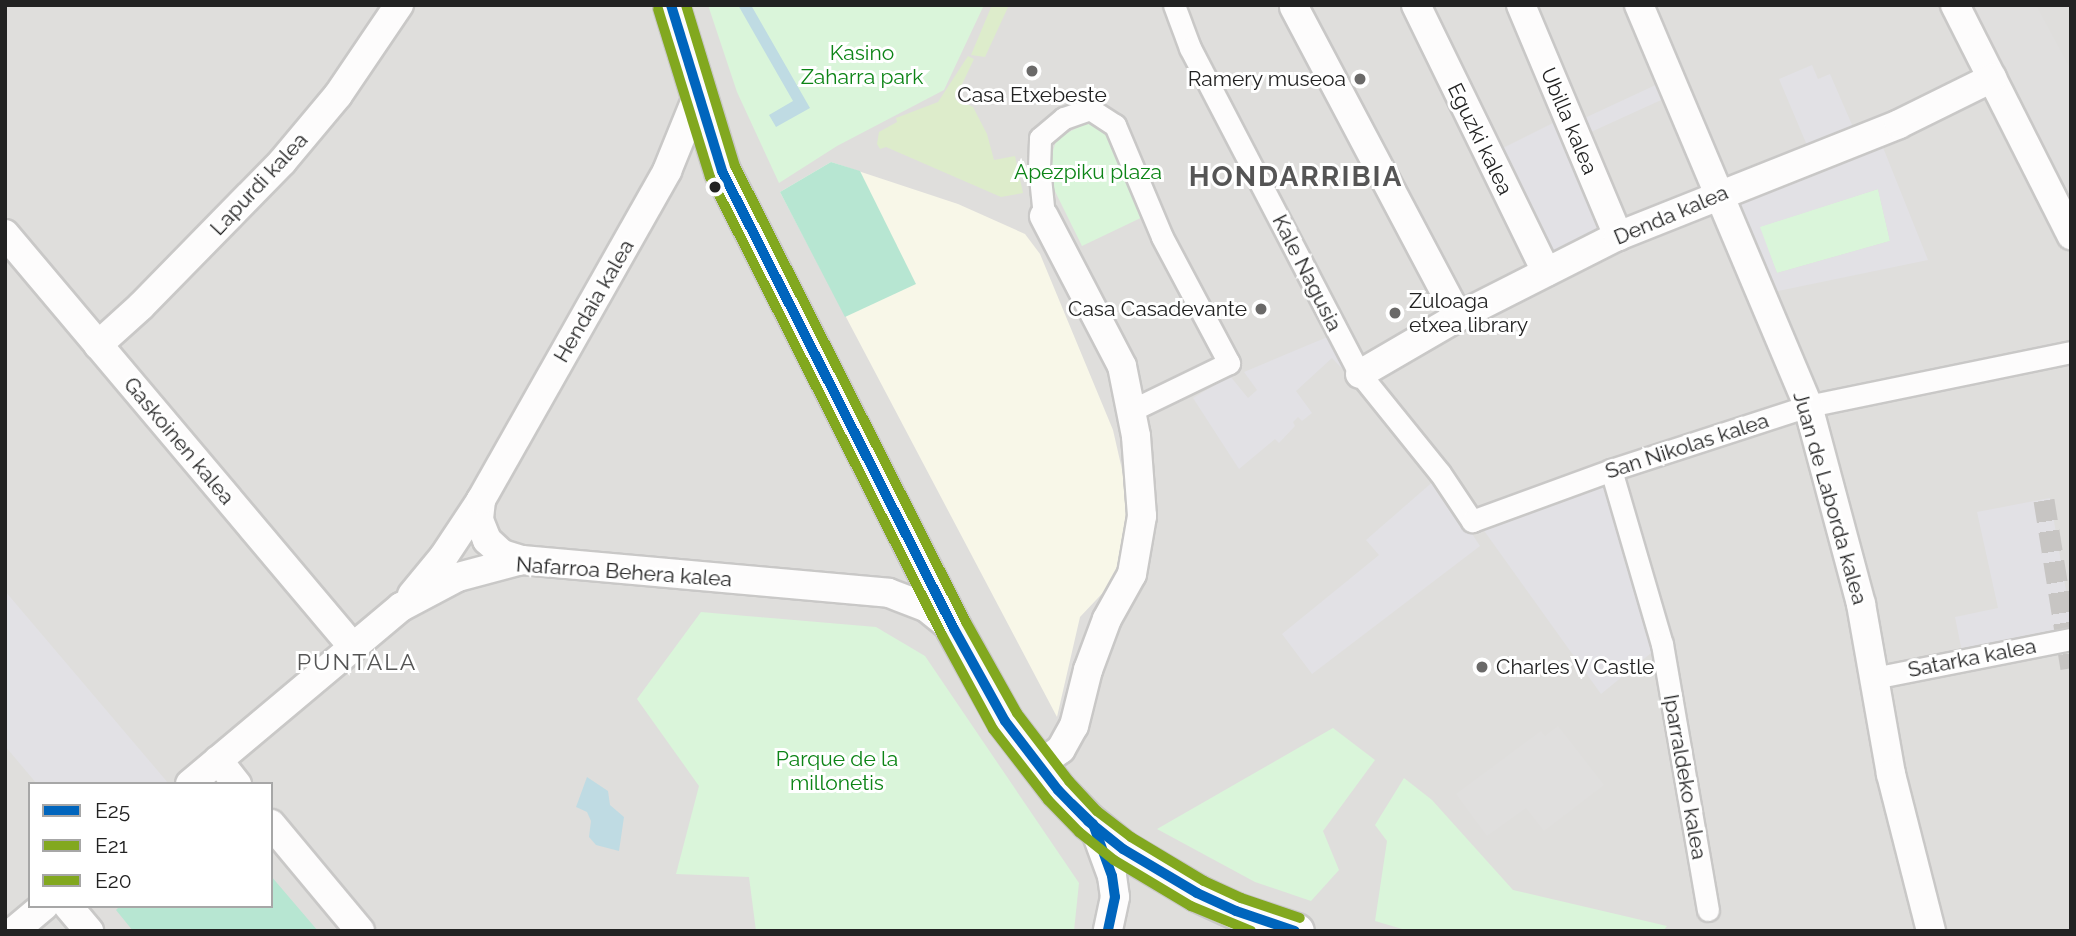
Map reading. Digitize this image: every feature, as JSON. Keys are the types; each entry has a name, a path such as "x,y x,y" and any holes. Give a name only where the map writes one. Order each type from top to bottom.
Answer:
{"street":[{"name":"Lapurdi kalea","path":"98,345 141,306 282,162 338,95 399,5"},
{"path":"671,5 697,97 722,171 987,692 1037,766 1093,824 1123,849 1197,893 1236,911 1296,931"},
{"name":"Kale Nagusia","path":"1174,5 1191,48 1360,374 1440,473 1471,521"},
{"name":"Eguzki kalea","path":"1416,5 1546,272"},
{"name":"Ubilla kalea","path":"1521,5 1618,236"},
{"name":"Juan de Laborda kalea","path":"1639,5 1681,111 1720,193 1808,406 1861,604 1891,774 1931,931"},
{"path":"1955,5 2071,235"},
{"path":"1294,6 1458,317"},
{"name":"Denda kalea","path":"1360,374 1458,317 1618,236 1720,193 1899,124 1992,78"},
{"name":"Hendaia kalea","path":"401,607 444,556 481,500 667,171 697,97"},
{"path":"1037,766 1061,749 1074,726 1088,670 1107,619 1132,574 1142,516 1136,436 1130,411 1122,366 1044,216 1039,168 1040,138 1064,118 1090,109 1115,125 1162,237 1229,363 1130,411"},
{"name":"Gaskoinen kalea","path":"5,234 353,647"},
{"name":"San Nikolas kalea","path":"1471,521 1611,470 1808,406 2071,352"},
{"name":"Iparraldeko kalea","path":"1611,470 1662,644 1708,910"},
{"path":"481,500 479,520 486,540 502,554 522,560"},
{"name":"Nafarroa Behera kalea","path":"192,782 401,607 458,577 522,560 889,593 926,607 954,629"},
{"name":"Satarka kalea","path":"1874,678 2071,639"},
{"path":"218,761 235,782"},
{"path":"1093,824 1115,897 1108,931"},
{"path":"273,826 360,931"},
{"path":"14,931 42,908"},
{"path":"70,908 89,931"}],"shaded area":[{"path":"5,5 2071,5 2071,931 5,931"},
{"path":"1970,5 2036,5 2071,70 2071,204"},
{"path":"1812,65 1818,79 1830,74 1856,134 1809,150 1779,79"},
{"path":"1662,82 1670,96 1580,137 1574,123"},
{"path":"1559,120 1609,232 1549,262 1495,152"},
{"path":"1882,145 1928,260 1773,292 1731,203","holes":["1878,189 1890,241 1777,273 1760,227"]},
{"path":"831,162 958,204 1025,234 1040,254 1113,430 1126,487 1128,547 1113,582 1080,617 1057,717 780,192"},
{"path":"1337,333 1353,380 1332,358 1296,391 1312,413 1302,421 1298,417 1293,422 1295,426 1279,443 1275,439 1239,469 1193,398 1230,376 1248,398 1257,390 1244,372"},
{"path":"1614,478 1662,644 1601,694 1480,525"},
{"path":"1436,479 1480,546 1312,674 1282,634 1379,555 1366,540"},
{"path":"2050,498 2071,620 2071,652 1965,667 1955,617 1998,608 1977,512"},
{"path":"5,591 167,782 35,782 5,746"},
{"path":"1558,726 1604,785 1544,831 1526,808 1487,836 1456,794 1541,731 1545,736"}],"green space":[{"name":"Kasino Zaharra park","path":"708,5 984,5 944,90 837,146 779,183 737,92"},
{"path":"992,5 1009,5 985,57 971,55"},
{"path":"968,56 974,59 955,99 973,107 987,134 994,160 1015,156 1023,193 1001,197 886,147 880,149 877,144 879,132 897,122 896,118 938,102"},
{"name":"Apezpiku plaza","path":"1093,120 1113,133 1149,214 1082,246 1046,173 1057,138"},
{"path":"831,162 860,171 916,284 845,317 780,192"},
{"path":"1878,189 1890,241 1777,273 1759,227"},
{"name":"Parque de la millonetis","path":"701,612 876,627 925,656 1079,883 1074,931 756,931 749,877 676,874 699,786 637,699"},
{"path":"1333,728 1375,760 1323,831 1339,870 1311,901 1255,882 1157,829"},
{"path":"1404,778 1432,800 1513,890 1667,926 1663,931 1409,931 1375,921 1387,841 1375,825"},
{"path":"273,878 318,931 133,931 116,910 273,908"}],"water":[{"path":"738,5 751,5 810,108 776,127 769,115 793,101"},
{"path":"587,777 608,791 610,805 624,817 619,851 596,845 589,837 591,821 587,812 576,807"}],"tunnel":[{"path":"2044,500 2071,668"}],"transit line":[{"name":"E25","path":"671,5 722,171 954,629 1005,721 1058,790 1088,821 1123,849 1197,893 1236,911 1295,931"},
{"name":"E20","path":"686,5 735,166 966,622 1017,713 1069,781 1097,811 1131,837 1204,881 1241,898 1300,918"},
{"name":"E21","path":"658,9 710,177 942,635 993,729 1048,800 1079,832 1114,860 1191,906 1251,931"},
{"name":"E25","path":"1072,804 1093,824 1112,876 1115,897 1108,931"}],"place":[{"name":"Casa Etxebeste","path":"1032,71"},
{"name":"Ramery museoa","path":"1360,79"},
{"name":"Casa Casadevante","path":"1261,309"},
{"name":"Zuloaga etxea library","path":"1395,313"},
{"name":"Charles V Castle","path":"1482,667"}],"district":[{"name":"HONDARRIBIA","path":"1296,177"},
{"name":"PUNTALA","path":"357,662"}]}
